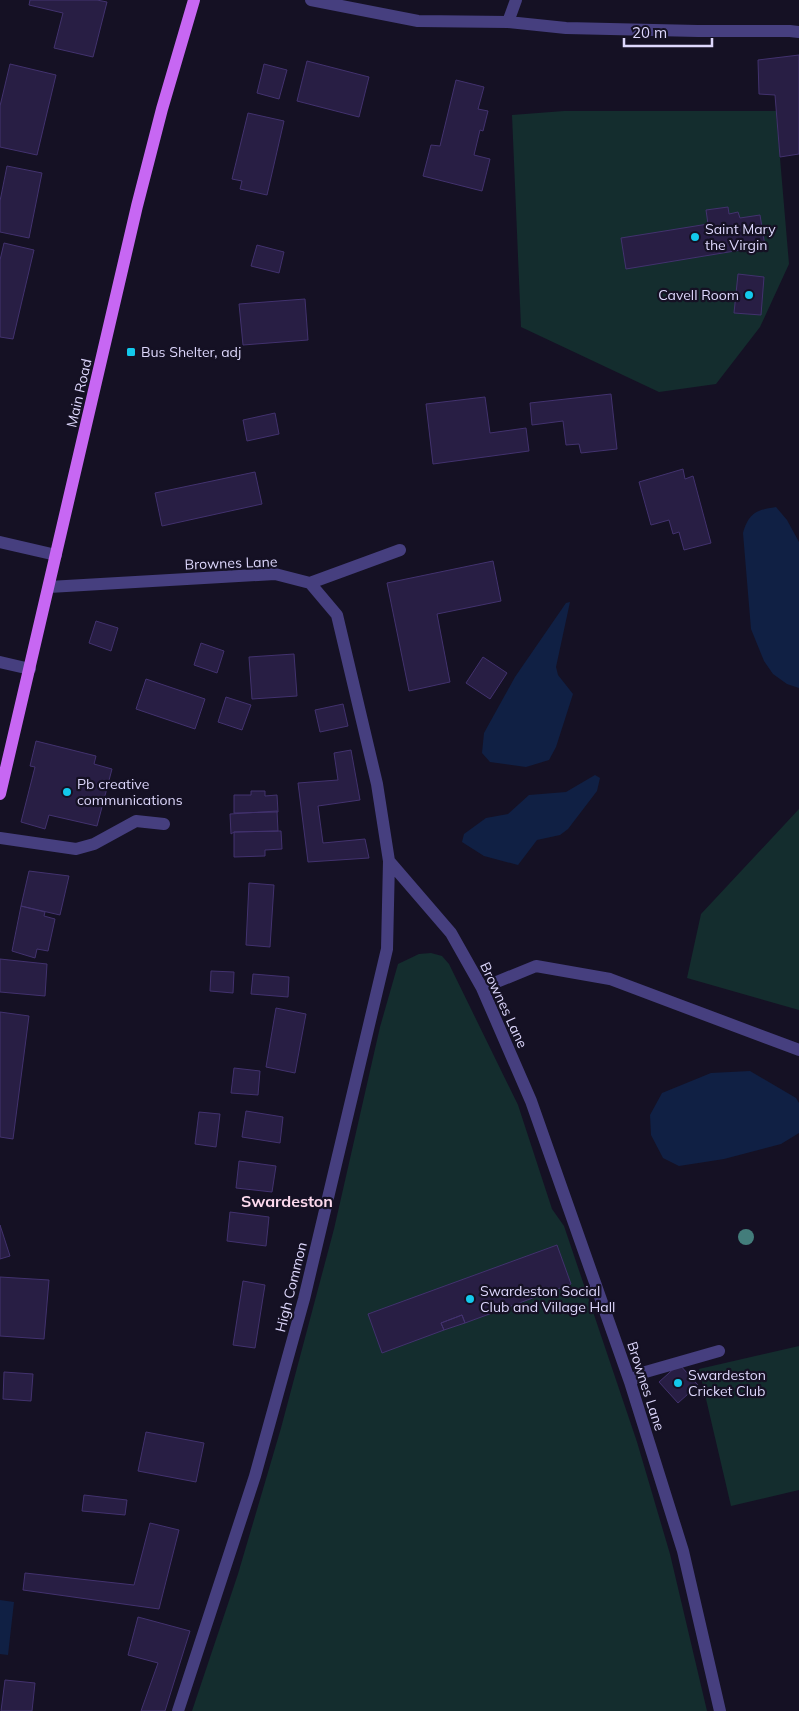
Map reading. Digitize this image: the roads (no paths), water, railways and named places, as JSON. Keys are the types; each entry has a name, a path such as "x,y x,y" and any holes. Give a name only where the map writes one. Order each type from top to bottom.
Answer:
{"main road":[{"name":"Main Road","path":"0,794 140,196 162,109 194,0"}],"street":[{"path":"311,0 418,21 508,22 566,28 698,31 790,30 799,32"},
{"path":"508,22 516,0"},
{"path":"0,542 56,555"},
{"path":"389,861 377,784 337,615 310,583 400,550"},
{"name":"Brownes Lane","path":"49,587 275,574 310,583"},
{"path":"0,662 30,669"},
{"path":"0,838 76,849 94,844 136,821 164,824"},
{"name":"Brownes Lane","path":"389,861 451,933 482,988 531,1101 630,1382 683,1551 720,1711"},
{"name":"High Common","path":"178,1711 255,1476 304,1299 387,949 389,861"},
{"path":"482,988 536,966 610,979 799,1050"},
{"path":"630,1382 642,1373 719,1351"}],"water":[{"path":"776,507 787,520 799,542 799,688 787,684 773,674 764,661 751,629 743,533 748,521 754,514 758,511"},
{"path":"570,602 556,667 558,675 573,694 556,747 549,760 526,767 490,762 482,753 484,733 515,677 566,603"},
{"path":"595,775 600,778 597,791 568,829 560,835 537,840 518,865 484,856 462,842 464,834 486,818 508,814 529,795 566,792"},
{"path":"750,1071 796,1098 799,1103 799,1133 781,1144 724,1159 679,1166 663,1158 651,1135 650,1115 662,1093 711,1073"},
{"path":"0,1600 14,1602 8,1655 0,1654"}],"place":[{"name":"Saint Mary the Virgin","path":"695,237"},
{"name":"Cavell Room","path":"749,295"},
{"name":"Bus Shelter, adj","path":"131,352"},
{"name":"Pb creative communications","path":"67,792"},
{"name":"Swardeston Social Club and Village Hall","path":"470,1299"},
{"name":"Swardeston Cricket Club","path":"678,1383"}],"district":[{"name":"Swardeston","path":"287,1201"}]}
